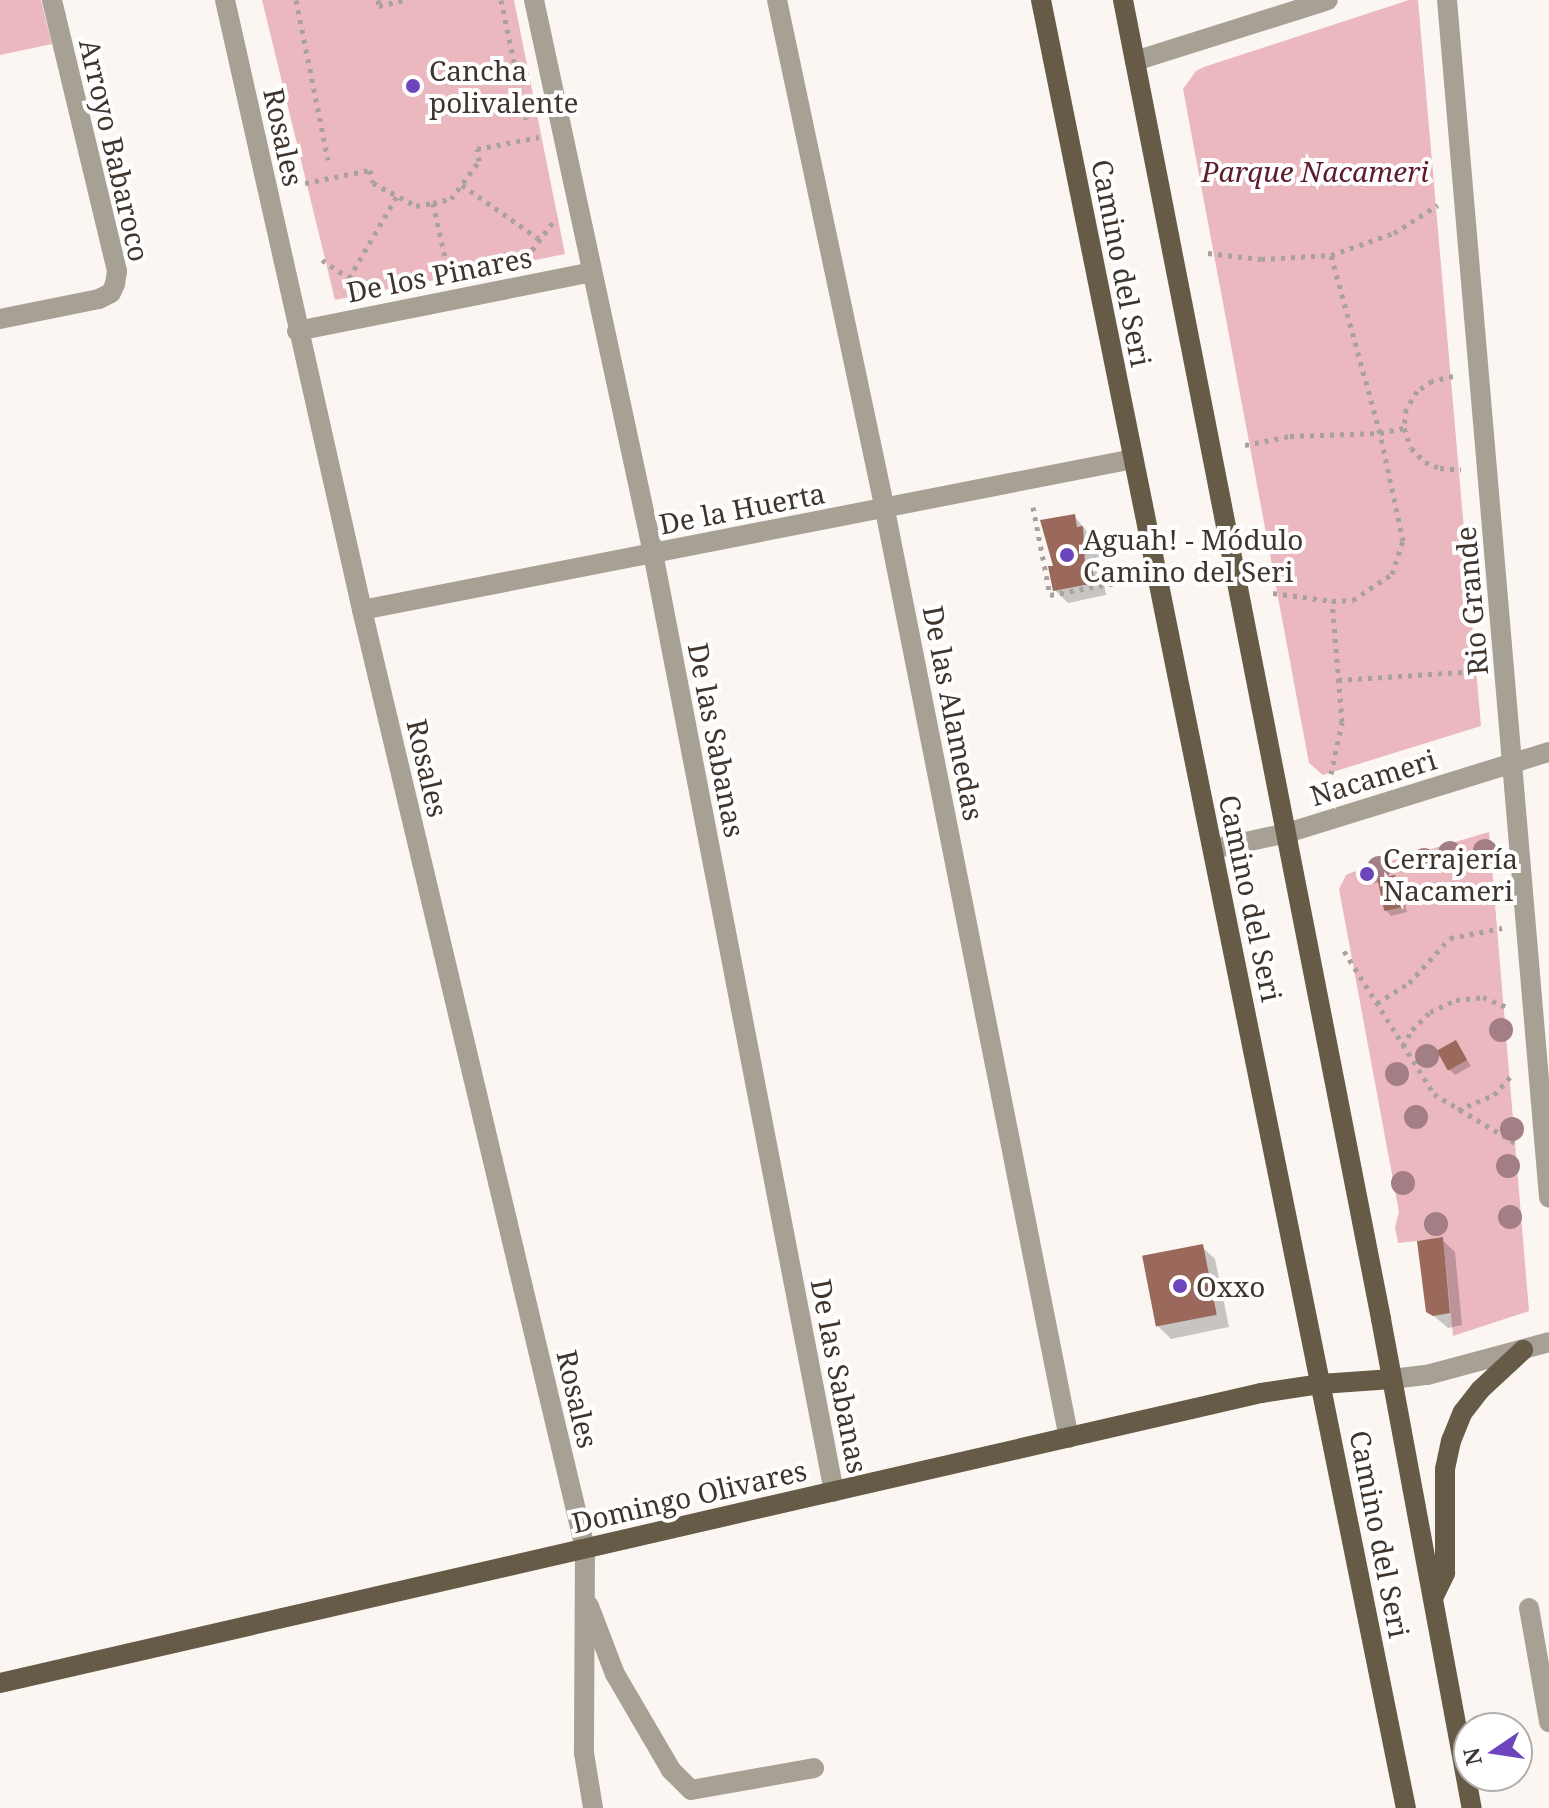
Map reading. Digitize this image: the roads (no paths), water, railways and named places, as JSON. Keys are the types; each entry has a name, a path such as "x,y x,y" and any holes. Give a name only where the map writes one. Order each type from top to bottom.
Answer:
{"main road":[{"name":"Camino del Seri","path":"1041,0 1406,1808"},
{"name":"Camino del Seri","path":"1123,0 1287,833 1472,1808"},
{"path":"1433,1598 1445,1573 1448,1534 1445,1469 1451,1441 1463,1412 1480,1390 1523,1350"},
{"name":"Domingo Olivares","path":"0,1683 1261,1393 1321,1384 1392,1379"}],"street":[{"name":"Arroyo Babaroco","path":"0,319 99,299 111,293 115,284 117,271 52,0"},
{"name":"Rosales","path":"225,0 297,331 585,1548 584,1753 593,1808"},
{"name":"De las Sabanas","path":"534,0 653,553 834,1492"},
{"name":"De las Alamedas","path":"777,0 885,510 1069,1438"},
{"path":"1135,61 1328,0"},
{"name":"Rio Grande","path":"1447,0 1549,1198"},
{"name":"De los Pinares","path":"297,331 591,272"},
{"name":"De la Huerta","path":"362,610 1133,459"},
{"name":"Nacameri","path":"1213,849 1287,833 1549,752"},
{"path":"1392,1379 1427,1375 1549,1342"},
{"path":"585,1594 615,1674 671,1770 691,1790 814,1768"},
{"path":"1529,1608 1549,1722"}],"place":[{"name":"Cancha polivalente","path":"413,86"},
{"name":"Aguah! - Módulo Camino del Seri","path":"1067,555"},
{"name":"Cerrajería Nacameri","path":"1367,874"},
{"name":"Oxxo","path":"1180,1286"}],"park label":[{"name":"Parque Nacameri","path":"1315,171"}]}
